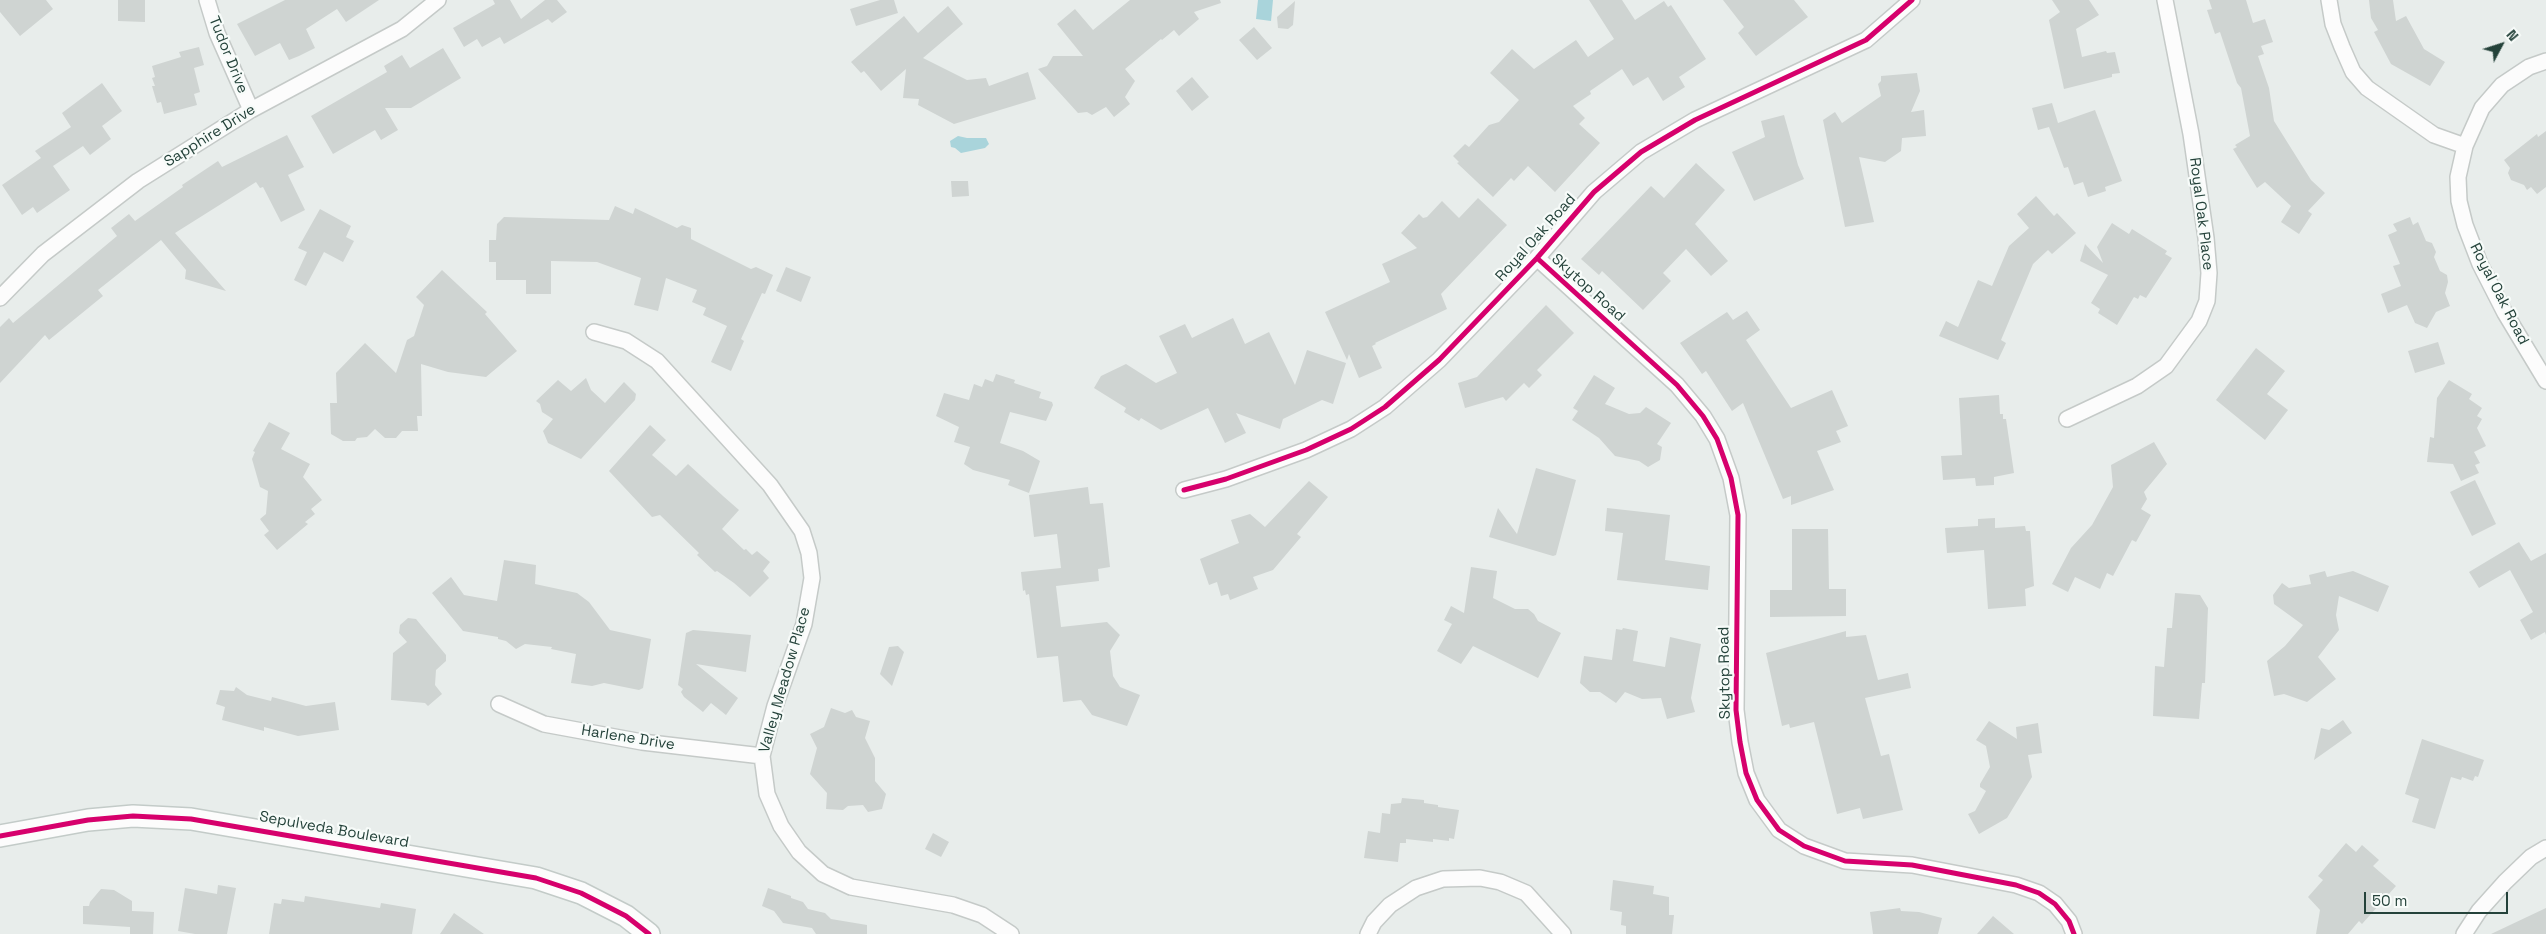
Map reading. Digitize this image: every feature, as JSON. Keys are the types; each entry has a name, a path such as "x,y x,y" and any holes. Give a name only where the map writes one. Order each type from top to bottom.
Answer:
{"main road":[{"name":"Sepulveda Boulevard","path":"0,836 88,820 133,816 191,819 536,878 581,893 626,916 649,934"}],"street":[{"name":"Tudor Drive","path":"207,0 217,33 251,110"},
{"name":"Sapphire Drive","path":"0,298 43,254 138,181 251,110 402,29 438,0"},
{"name":"Royal Oak Road","path":"1184,490 1234,477 1306,450 1351,429 1385,406 1439,360 1537,258 1594,192 1641,152 1695,120 1866,40 1912,0"},
{"name":"Royal Oak Place","path":"2067,419 2137,386 2166,366 2199,321 2207,301 2209,273 2206,238 2191,134 2165,0"},
{"path":"2329,0 2333,24 2342,48 2353,72 2367,88 2434,134 2465,146"},
{"name":"Royal Oak Road","path":"2546,61 2529,67 2502,85 2482,108 2465,146 2458,176 2459,201 2465,225 2480,264 2505,313 2546,381"},
{"name":"Skytop Road","path":"1537,258 1677,385 1703,416 1717,439 1731,478 1738,515 1736,710 1740,742 1746,773 1757,800 1779,830 1804,846 1845,861 1912,865 2016,885 2039,893 2056,904 2069,921 2074,934"},
{"name":"Valley Meadow Place","path":"594,332 626,341 656,361 770,485 802,531 809,553 812,578 804,624 775,706 762,756 767,794 781,826 799,852 823,874 851,887 953,905 982,915 1011,934"},
{"name":"Harlene Drive","path":"499,704 544,724 642,742 762,756"},
{"path":"2464,934 2479,911 2505,882 2531,857 2546,848"},
{"path":"1368,934 1374,922 1390,905 1416,888 1443,879 1480,878 1500,882 1526,893 1562,934"}],"water":[{"path":"1258,0 1273,0 1271,21 1256,19"},
{"path":"958,136 986,138 989,144 985,148 961,153 951,147 950,141"}],"building":[{"path":"0,0 46,0 53,9 20,36 0,12"},
{"path":"118,0 145,0 145,22 118,21"},
{"path":"285,0 379,0 346,22 337,9 306,29 315,48 299,56 289,60 280,43 255,56 237,24"},
{"path":"493,0 510,0 521,19 545,0 557,0 567,12 552,23 548,19 504,44 500,37 482,47 477,39 464,47 453,28 495,4"},
{"path":"880,0 894,0 898,13 856,26 850,9"},
{"path":"1130,0 1220,0 1221,3 1194,12 1199,19 1179,36 1174,30 1125,69 1135,81 1125,97 1130,104 1114,117 1106,107 1092,115 1087,112 1078,113 1038,69 1047,66 1053,56 1083,56 1057,24 1075,9 1093,30"},
{"path":"1589,0 1622,0 1635,20 1664,1 1668,7 1671,5 1706,59 1679,77 1685,87 1663,101 1648,77 1633,86 1622,69 1590,91 1591,94 1573,106 1585,118 1579,124 1600,143 1555,192 1528,166 1514,181 1511,178 1493,197 1457,163 1459,162 1453,156 1465,144 1469,147 1489,125 1499,122 1519,100 1490,73 1512,49 1534,69 1576,40 1588,57 1614,39"},
{"path":"1723,0 1794,0 1808,17 1756,56 1738,33 1744,27"},
{"path":"2052,0 2089,0 2099,15 2076,29 2082,57 2106,51 2107,53 2115,52 2120,73 2112,74 2112,77 2064,89 2049,20 2060,12"},
{"path":"2209,0 2246,0 2253,23 2265,19 2273,42 2261,46 2264,54 2258,56 2269,88 2274,121 2311,180 2325,193 2308,211 2312,214 2299,234 2281,222 2291,206 2265,182 2257,188 2233,149 2237,147 2235,145 2250,136 2241,88 2237,83 2220,32 2215,34 2207,10 2212,9"},
{"path":"2369,0 2393,0 2396,21 2406,16 2424,49 2445,62 2430,86 2391,64 2374,32 2378,30 2371,18"},
{"path":"1295,1 1293,25 1288,29 1278,28 1277,17"},
{"path":"948,6 963,24 923,58 967,80 986,78 989,86 1028,72 1036,99 954,124 918,105 919,99 903,98 906,69 881,91 864,71 861,73 851,62 904,16 918,33"},
{"path":"1254,27 1272,48 1257,60 1239,40"},
{"path":"199,47 204,65 194,68 200,92 194,94 197,105 164,114 161,102 157,103 152,86 155,86 152,78 155,77 152,66 181,57 179,52"},
{"path":"443,48 461,78 411,108 385,108 398,130 381,140 375,130 333,154 311,116 387,72 384,66 402,55 410,68"},
{"path":"1917,73 1920,91 1911,112 1924,110 1926,136 1902,138 1901,151 1885,162 1859,157 1874,222 1845,227 1823,120 1835,112 1842,123 1881,96 1878,84 1881,81 1881,76"},
{"path":"1192,77 1209,97 1192,111 1176,91"},
{"path":"102,83 122,111 102,126 111,139 90,155 83,146 53,166 70,190 37,213 33,207 22,215 2,185 41,158 35,151 71,127 62,113"},
{"path":"2052,103 2058,123 2095,110 2122,181 2105,187 2106,191 2088,197 2083,182 2074,185 2068,167 2064,168 2049,127 2038,130 2032,108"},
{"path":"1784,115 1798,165 1804,179 1754,201 1732,152 1765,137 1761,121"},
{"path":"2546,131 2546,187 2537,194 2531,187 2527,190 2524,185 2511,180 2508,173 2510,168 2504,160 2537,134 2538,137"},
{"path":"287,135 304,167 288,175 305,210 281,222 263,187 260,188 256,182 175,233 226,291 185,279 186,270 161,240 98,290 103,296 49,340 45,335 0,383 0,327 9,318 13,323 117,236 111,228 129,214 135,221 183,187 182,185 218,161 222,167"},
{"path":"1696,163 1725,190 1695,224 1728,261 1711,276 1686,249 1663,273 1671,281 1643,310 1602,271 1599,275 1581,259 1651,186 1664,198"},
{"path":"951,181 968,181 969,196 952,197"},
{"path":"2036,196 2054,216 2057,213 2076,233 2052,254 2048,250 2033,264 2001,340 2006,343 1998,360 1939,336 1946,321 1958,327 1978,280 1992,286 2009,246 2029,228 2017,214"},
{"path":"1478,198 1507,225 1441,294 1447,309 1375,343 1372,346 1382,368 1359,378 1349,354 1347,360 1325,312 1390,282 1382,264 1417,248 1401,233 1419,214 1423,218 1427,217 1442,201 1459,218"},
{"path":"615,206 633,214 635,208 677,228 682,225 691,228 691,239 751,269 756,267 773,275 765,294 762,293 741,339 744,341 731,371 711,362 727,326 703,315 706,308 692,302 697,290 666,278 658,311 634,305 641,278 597,262 551,261 551,294 526,294 526,280 496,280 496,262 489,262 489,240 496,240 497,224 504,217 609,220"},
{"path":"320,209 351,226 346,237 354,241 343,262 324,252 306,286 294,280 307,252 298,248"},
{"path":"2410,217 2413,225 2418,222 2426,241 2432,243 2436,252 2434,257 2440,271 2447,275 2448,282 2445,293 2450,306 2436,312 2427,328 2415,323 2407,305 2388,313 2381,294 2401,286 2393,266 2400,264 2388,235 2397,231 2393,224"},
{"path":"2112,223 2129,234 2132,229 2167,251 2165,254 2172,258 2146,298 2140,295 2138,299 2134,297 2117,325 2098,313 2100,309 2091,303 2108,275 2080,261 2085,244 2103,263 2097,247"},
{"path":"786,267 811,277 801,302 776,291"},
{"path":"442,270 487,312 485,314 517,351 486,377 448,372 421,364 422,416 417,416 418,431 402,431 396,438 385,438 375,429 367,437 357,438 355,441 343,441 331,434 330,403 337,403 336,373 365,343 396,373 407,340 414,336 424,305 416,297"},
{"path":"1546,305 1574,333 1537,370 1542,375 1529,388 1524,383 1506,401 1503,397 1465,408 1458,383 1477,377"},
{"path":"1747,311 1760,330 1746,340 1791,408 1832,390 1848,426 1836,431 1841,442 1817,451 1834,490 1791,505 1791,496 1783,499 1743,403 1732,411 1706,371 1702,374 1680,343 1727,312 1733,320"},
{"path":"1233,318 1245,344 1269,332 1295,385 1307,350 1346,363 1333,404 1322,400 1283,419 1280,429 1236,413 1246,433 1225,443 1208,408 1161,430 1141,418 1139,421 1124,412 1126,408 1094,388 1101,376 1126,364 1156,383 1177,373 1159,336 1185,324 1192,338"},
{"path":"2438,342 2445,364 2415,373 2408,351"},
{"path":"2256,348 2285,371 2267,394 2288,410 2265,440 2216,400"},
{"path":"996,374 1015,380 1014,383 1041,392 1039,398 1052,402 1053,405 1046,421 1010,412 1000,443 1023,451 1040,461 1029,493 1008,485 1010,480 973,470 964,464 970,447 954,442 959,427 936,416 944,393 969,400 974,384 982,387 985,379 993,382"},
{"path":"1594,375 1615,388 1605,404 1629,414 1640,413 1646,407 1671,423 1657,444 1662,447 1660,460 1648,467 1639,461 1615,456 1599,438 1572,420 1578,411 1573,408"},
{"path":"586,378 591,390 605,403 624,382 636,394 635,400 581,459 548,443 543,431 553,419 542,412 540,404 536,401 558,380 571,391"},
{"path":"2449,380 2472,394 2469,399 2482,408 2477,416 2482,419 2477,428 2486,446 2474,452 2480,463 2475,465 2479,473 2461,481 2453,464 2427,462 2430,437 2434,438 2437,398"},
{"path":"1999,395 2000,414 2003,414 2003,419 2006,419 2014,473 1994,477 1994,485 1976,486 1975,478 1943,480 1941,456 1962,455 1959,398"},
{"path":"269,422 290,433 281,449 310,464 303,477 322,500 311,509 315,514 305,522 308,524 277,550 264,535 269,531 260,519 266,514 268,491 260,487 252,459 255,452 253,451"},
{"path":"650,425 666,440 652,455 676,476 688,464 739,510 722,529 744,550 746,549 752,555 757,551 770,562 763,571 769,578 750,597 734,583 717,571 715,572 697,555 699,553 660,515 652,517 609,471"},
{"path":"2154,442 2167,464 2144,492 2147,499 2141,509 2151,515 2136,542 2132,540 2113,576 2107,573 2100,589 2075,577 2068,592 2052,584 2071,548 2092,525 2113,487 2111,465"},
{"path":"1536,468 1576,480 1556,555 1553,556 1489,537 1498,508 1517,534"},
{"path":"2475,480 2496,524 2472,536 2450,492"},
{"path":"1309,481 1328,497 1297,534 1301,537 1273,570 1253,577 1258,589 1230,600 1228,594 1221,596 1217,582 1209,585 1200,559 1239,543 1231,520 1250,514 1265,527"},
{"path":"1088,487 1090,504 1103,503 1110,567 1098,569 1099,581 1056,586 1061,627 1107,622 1120,635 1110,651 1113,676 1120,687 1140,695 1127,726 1092,715 1081,700 1063,702 1058,656 1037,658 1029,594 1026,595 1025,590 1023,591 1021,572 1061,568 1057,534 1034,537 1029,495"},
{"path":"1607,508 1670,515 1665,560 1710,566 1708,590 1617,580 1623,533 1605,531"},
{"path":"1995,518 1995,528 2025,526 2026,531 2030,531 2034,586 2025,589 2026,606 1988,609 1984,550 1947,553 1945,528 1978,526 1978,519"},
{"path":"1792,529 1828,529 1829,589 1846,589 1846,616 1770,617 1770,590 1792,590"},
{"path":"2519,542 2531,561 2546,553 2546,635 2545,632 2531,640 2520,620 2533,612 2510,570 2479,588 2469,572"},
{"path":"504,560 536,565 535,584 577,593 589,602 610,630 651,639 643,688 639,690 604,683 592,686 571,683 576,654 551,649 552,647 525,644 516,649 506,641 498,639 498,637 463,631 432,593 451,577 464,595 497,601"},
{"path":"1471,567 1497,571 1493,598 1515,609 1528,609 1538,621 1561,633 1538,678 1473,646 1461,664 1437,651 1452,624 1444,620 1451,606 1464,613"},
{"path":"2325,571 2327,577 2353,571 2389,586 2378,612 2339,596 2336,615 2339,630 2318,657 2336,679 2307,702 2284,694 2274,696 2267,661 2285,646 2303,625 2274,604 2273,595 2282,583 2289,588 2311,584 2309,575"},
{"path":"2175,593 2200,595 2208,608 2205,683 2202,683 2199,719 2153,716 2155,666 2164,667 2167,628 2172,628"},
{"path":"408,618 416,619 446,655 446,661 436,670 435,685 442,694 428,706 425,703 391,700 393,653 407,642 399,633 400,625"},
{"path":"1623,628 1638,631 1633,661 1665,667 1670,637 1701,644 1691,698 1695,712 1667,719 1661,698 1642,699 1625,692 1616,703 1600,692 1590,692 1580,683 1584,656 1612,660 1616,629 1622,630"},
{"path":"693,630 751,635 746,672 696,664 738,698 726,715 711,703 703,712 684,697 681,692 683,689 678,685 686,633"},
{"path":"1846,631 1846,637 1866,635 1878,680 1908,673 1911,688 1865,698 1881,756 1889,754 1903,810 1863,819 1860,808 1837,814 1814,722 1790,728 1789,724 1782,726 1766,653"},
{"path":"898,646 904,652 892,686 880,674 889,647"},
{"path":"236,687 247,695 271,701 272,697 306,706 335,702 339,730 298,736 264,727 264,731 222,720 225,707 216,704 220,690 234,691"},
{"path":"831,708 845,713 852,710 856,717 870,721 865,738 875,758 875,781 886,794 882,809 868,812 863,805 848,806 843,810 826,809 827,793 810,774 817,748 810,734 824,727"},
{"path":"2343,720 2352,733 2314,760 2321,728 2329,730"},
{"path":"1989,721 2017,739 2016,727 2038,723 2042,753 2028,755 2032,777 2007,818 1979,834 1968,814 1975,811 1986,791 1980,787 1980,784 1990,767 1986,746 1976,740"},
{"path":"2422,739 2484,760 2478,777 2475,776 2473,781 2462,777 2461,780 2451,777 2435,829 2412,822 2419,799 2405,794"},
{"path":"1402,798 1424,800 1424,803 1438,805 1438,807 1459,810 1454,839 1449,838 1449,841 1433,839 1433,842 1406,839 1406,843 1400,843 1398,862 1364,858 1368,831 1380,833 1382,813 1390,814 1391,804 1401,803"},
{"path":"933,833 949,842 941,857 925,849"},
{"path":"2346,843 2356,852 2362,845 2379,860 2373,866 2396,886 2362,924 2359,921 2348,934 2316,934 2320,910 2308,897 2323,880 2318,876"},
{"path":"1613,880 1654,886 1653,894 1669,897 1669,915 1674,915 1672,934 1626,934 1626,926 1621,925 1622,912 1610,910"},
{"path":"218,885 236,888 227,934 195,934 178,931 185,888 217,894"},
{"path":"768,888 791,896 791,898 803,902 808,909 825,913 831,919 867,925 867,934 816,934 812,928 783,923 774,911 762,906"},
{"path":"101,889 114,890 132,901 132,911 154,912 153,934 130,934 130,927 83,924 83,906 89,906"},
{"path":"305,896 380,908 381,903 416,909 412,934 269,934 274,903 281,904 282,899 304,902"},
{"path":"1900,908 1901,911 1919,912 1942,918 1938,934 1873,934 1870,912"},
{"path":"2546,908 2546,934 2491,934"},
{"path":"454,913 484,934 440,934"},
{"path":"1993,916 2014,934 1977,934"}],"cycle path":[{"path":"1184,490 1226,479 1306,450 1351,429 1385,407 1439,360 1537,258 1594,192 1641,152 1695,120 1866,40 1912,0"},
{"path":"1537,258 1677,385 1703,416 1717,439 1731,478 1738,515 1736,710 1740,742 1746,773 1757,800 1779,830 1804,846 1845,861 1912,865 2016,885 2039,893 2055,904 2069,921 2074,934"},
{"path":"0,836 88,820 133,816 191,819 536,878 581,893 626,916 649,934"}]}
